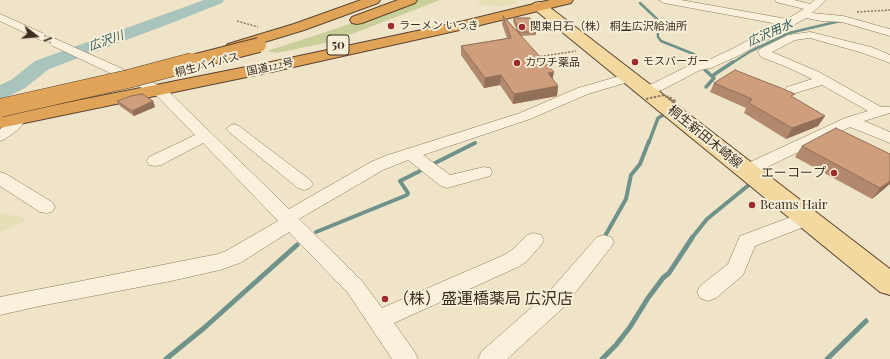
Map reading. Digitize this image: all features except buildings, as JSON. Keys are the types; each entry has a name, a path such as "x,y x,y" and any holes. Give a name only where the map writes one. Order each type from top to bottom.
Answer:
{"highway":[{"name":"50","path":"136,81 148,73 278,34 373,0"},
{"name":"桐生バイパス","path":"0,108 261,48 395,0"},
{"name":"桐生バイパス","path":"0,115 132,85 353,21 410,0"},
{"name":"国道122号","path":"0,100 75,87 196,73 523,7 533,2 566,0"},
{"name":"国道122号","path":"0,122 464,25 523,11 533,2"},
{"path":"136,81 165,83 242,70 253,70"}],"main road":[{"name":"桐生新田木崎線","path":"533,2 630,77 647,95 890,284"}],"street":[{"path":"664,0 790,23"},
{"path":"780,0 822,18 843,19 890,33"},
{"path":"647,95 657,87 696,67 707,65 736,52 790,23 821,0"},
{"path":"0,17 157,90 205,136 355,287 406,359"},
{"path":"885,111 792,64 774,58 765,54 764,52 792,37 810,35 868,50 890,59"},
{"path":"0,306 220,262 233,257 289,220 377,166 410,153 525,116 583,92 630,77"},
{"path":"792,90 823,80"},
{"path":"744,169 752,167 850,121 885,111"},
{"path":"0,136 14,126 20,118"},
{"path":"850,121 890,138"},
{"path":"234,129 304,184"},
{"path":"155,161 205,136"},
{"path":"229,160 256,147"},
{"path":"410,153 447,182 484,172"},
{"path":"0,178 46,207"},
{"path":"708,292 736,269 748,241 807,218"},
{"path":"378,320 512,261 519,256 534,240"},
{"path":"490,359 556,300 604,242"}],"path":[{"path":"534,57 581,50"},
{"path":"647,95 664,95 672,102 675,101 668,96"}],"shaded area":[{"path":"481,0 516,0 517,3 499,7 477,4"},
{"path":"0,213 25,218 27,219 0,233"}],"green space":[{"path":"417,0 440,0 334,41 277,53 267,51 326,32"}],"waterway":[{"name":"広沢川","path":"0,93 18,84 42,65 217,0"},
{"path":"640,3 657,19 658,37 661,41 696,55"},
{"name":"広沢用水","path":"732,63 751,51 789,33 840,21"},
{"name":"広沢用水","path":"712,76 733,62"},
{"name":"広沢用水","path":"705,70 714,78 706,87"},
{"path":"649,142 658,118 665,114"},
{"path":"605,236 626,199 631,175 640,164 649,141"},
{"path":"433,164 475,143"},
{"path":"316,232 407,195 408,193 400,181 420,171"},
{"path":"691,239 707,219 750,184"},
{"path":"602,359 616,345 630,327 648,298 663,278 669,273 692,238"},
{"path":"166,359 204,328 297,245"},
{"path":"827,359 866,321"}],"place":[{"name":"ラーメン いっき","path":"391,26"},
{"name":"関東日石（株） 桐生広沢給油所","path":"522,27"},
{"name":"モスバーガー","path":"635,62"},
{"name":"カワチ薬品","path":"517,63"},
{"name":"エーコープ","path":"834,173"},
{"name":"Beams Hair","path":"752,205"},
{"name":"（株）盛運橋薬局 広沢店","path":"385,299"}]}
